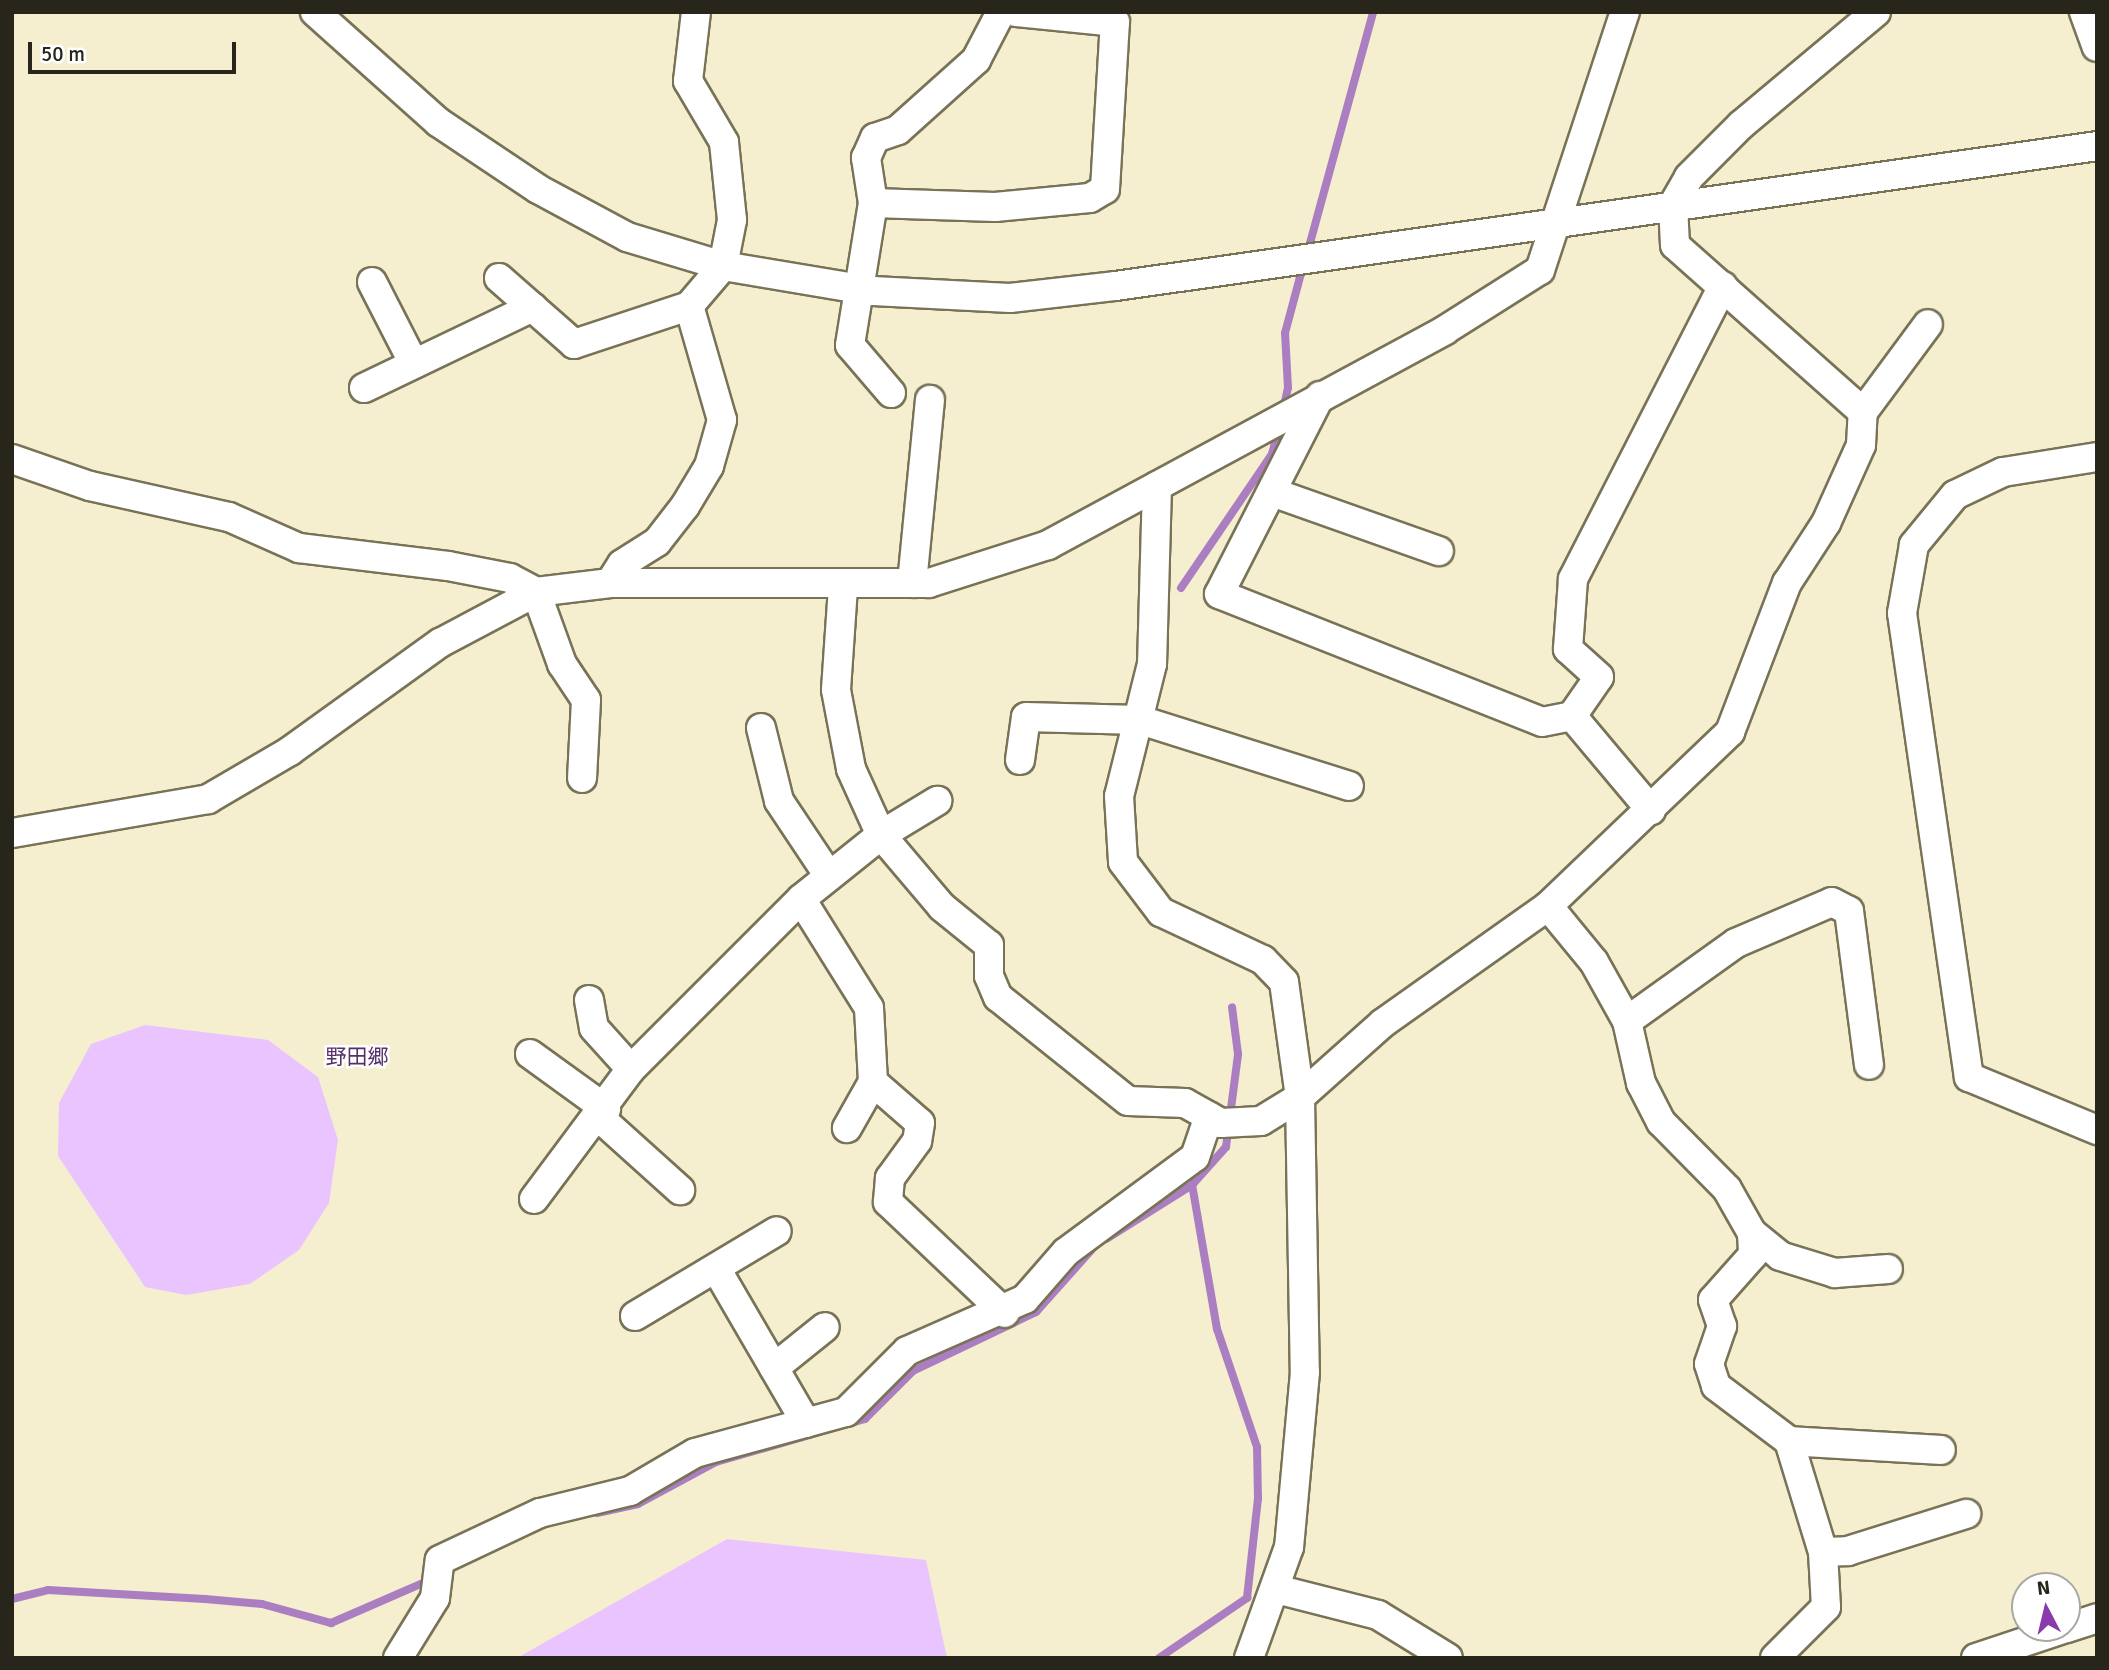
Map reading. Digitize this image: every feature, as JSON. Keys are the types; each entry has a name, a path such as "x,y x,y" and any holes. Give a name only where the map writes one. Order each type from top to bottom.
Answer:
{"street":[{"path":"315,12 438,122 538,189 627,237 723,267 856,288 1010,298 2097,146"},
{"path":"499,278 574,344 689,306 723,267 732,194 724,142 688,80 696,12"},
{"path":"891,393 850,345 856,288 873,204 866,158 875,138 898,130 976,61 1001,12"},
{"path":"873,204 995,208 1090,198 1104,188 1115,22 1016,12"},
{"path":"12,833 208,799 290,751 440,643 536,592 610,583 843,587 912,583 1048,545 1259,431 1540,270 1553,221 1625,12"},
{"path":"1863,412 1675,245 1672,205 1689,177 1741,125 1876,12"},
{"path":"372,282 414,364"},
{"path":"1310,401 1272,492 1219,594 1542,722 1572,716 1598,677 1568,649 1573,579 1723,286"},
{"path":"610,583 622,564 657,542 685,506 716,447 722,420 689,306"},
{"path":"364,388 533,307"},
{"path":"398,1658 435,1598 440,1560 540,1513 630,1491 695,1453 846,1412 907,1351 1005,1313 1066,1252 1195,1157 1226,1120 1300,1097 1383,1023 1548,906 1730,732 1787,583 1826,523 1861,445 1863,412 1928,324"},
{"path":"912,583 930,400"},
{"path":"2097,457 2003,472 1955,495 1914,545 1902,612 1969,1077 2048,1104 2097,1130"},
{"path":"12,459 90,486 229,517 299,548 448,566 510,578 536,592 562,664 586,700 582,778"},
{"path":"1157,486 1157,606 1140,720 1119,796 1123,862 1161,912 1263,961 1284,982 1300,1097 1305,1371 1289,1547 1249,1658"},
{"path":"1272,492 1439,551"},
{"path":"843,587 836,690 851,769 881,835 942,907 989,945 989,976 998,997 1128,1101 1185,1103 1226,1120"},
{"path":"1572,716 1651,810"},
{"path":"1020,760 1026,717 1140,720 1349,786"},
{"path":"761,727 779,801 829,876"},
{"path":"534,1199 603,1113 631,1069 801,899 881,835 937,802"},
{"path":"801,899 869,1008 873,1082 846,1128"},
{"path":"1627,1021 1736,943 1832,902 1849,911 1869,1065"},
{"path":"1548,906 1594,962 1627,1021 1641,1083 1661,1122 1727,1189 1752,1233 1780,1256 1835,1273 1888,1269"},
{"path":"589,1000 594,1028 631,1069"},
{"path":"530,1054 603,1113 680,1190"},
{"path":"873,1082 920,1123 917,1141 890,1178 888,1202 1005,1313"},
{"path":"635,1316 718,1270 777,1231"},
{"path":"1752,1233 1753,1255 1713,1300 1722,1326 1709,1364 1716,1386 1789,1441 1941,1450"},
{"path":"718,1270 806,1423"},
{"path":"774,1368 825,1326"},
{"path":"1775,1658 1826,1607 1824,1552 1789,1441"},
{"path":"1824,1552 1848,1551 1966,1514"},
{"path":"1276,1588 1378,1615 1448,1658"},
{"path":"1976,1658 2025,1642"}],"shaded area":[{"path":"145,1025 268,1040 318,1077 338,1140 329,1203 299,1250 250,1284 186,1295 145,1287 58,1156 59,1103 91,1044"},
{"path":"727,1539 926,1560 947,1658 517,1658"}],"waterway":[{"path":"1307,254 1373,12"},
{"path":"1283,411 1288,388 1285,333 1303,266"},
{"path":"1181,588 1272,454 1279,427"},
{"path":"1106,1239 1192,1185 1226,1147 1238,1054 1232,1007"},
{"path":"1159,1658 1247,1598 1258,1498 1257,1447 1217,1329 1192,1185"},
{"path":"597,1513 638,1504 716,1462 865,1419 913,1371 1036,1312 1095,1246"},
{"path":"12,1599 48,1590 205,1599 262,1604 331,1623 430,1580"}],"district":[{"name":"野田郷","path":"357,1057"}]}
